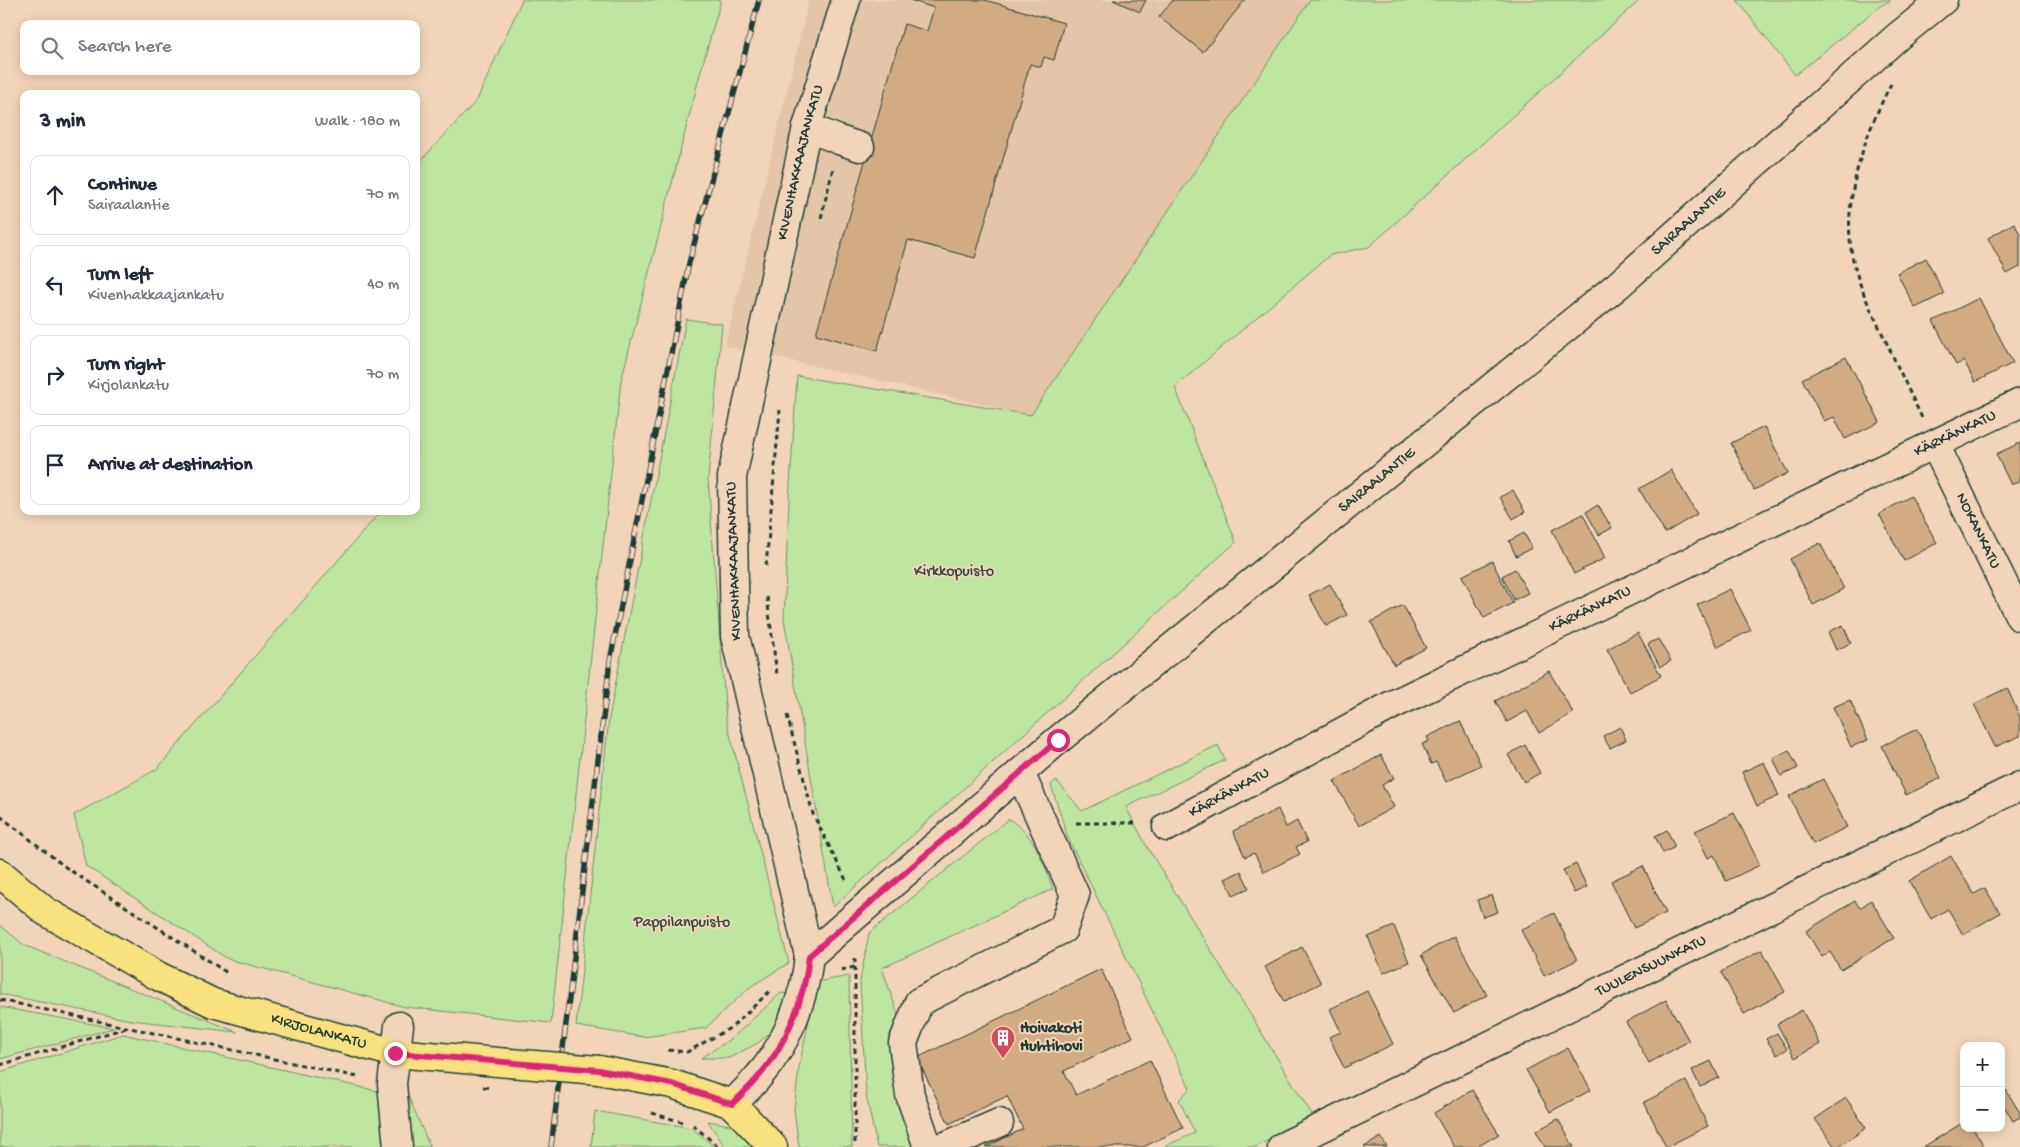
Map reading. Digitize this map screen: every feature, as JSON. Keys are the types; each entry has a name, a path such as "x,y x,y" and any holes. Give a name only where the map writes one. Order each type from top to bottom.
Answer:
{"main road":[{"name":"KIRJOLANKATU","path":"0,873 45,912 158,976 213,1003 395,1053 599,1070 672,1084 732,1104 773,1147"}],"street":[{"name":"KIVENHAKKAAJANKATU","path":"732,1104 760,1076 779,1048 794,1017 808,966 735,636 732,477 807,127 846,0"},
{"name":"SAIRAALANTIE","path":"808,966 853,918 1020,773 1617,286 1896,38 1943,0"},
{"path":"807,127 849,144"},
{"name":"KÄRKÄNKATU","path":"1167,826 1392,706 2020,403"},
{"name":"NOKANKATU","path":"1935,445 2020,618"},
{"path":"928,1147 910,1095 902,1043 919,1002 1064,929 1075,894 1020,773"},
{"name":"TUULENSUUNKATU","path":"1282,1147 2020,786"},
{"path":"398,1147 392,1084 399,1026"},
{"path":"943,1147 999,1123"}],"path":[{"path":"1895,78 1872,121 1862,150 1854,187 1850,242 1861,289 1935,445"},
{"path":"819,226 849,144"},
{"path":"766,572 780,406"},
{"path":"766,591 778,683"},
{"path":"786,711 813,814 847,882"},
{"path":"1040,815 1065,823 1130,823 1167,826"},
{"path":"0,816 68,869 230,975"},
{"path":"853,918 855,1147"},
{"path":"661,1050 688,1052 732,1027 776,985 808,966"},
{"path":"0,1000 392,1084"},
{"path":"0,1065 130,1027"},
{"path":"474,1087 483,1087"},
{"path":"649,1112 693,1125 719,1147"}],"shaded area":[{"path":"809,0 1310,0 1031,415 725,346"}],"green space":[{"path":"522,0 721,0 700,74 621,381 551,1023 405,1007 228,959 86,866 74,815 157,769 378,515 420,515 420,162 477,100"},
{"name":"Kirkkopuisto","path":"1310,0 1640,0 1369,247 1330,255 1175,387 1236,542 833,907 784,619 797,376 1031,415"},
{"path":"1737,0 1891,0 1880,6 1795,75"},
{"name":"Pappilanpuisto","path":"686,319 722,324 708,479 726,719 789,963 750,987 706,1028 644,1037 576,1026 609,718"},
{"path":"1218,745 1225,760 1126,807 1146,845 1314,1118 1255,1147 1163,1147 1195,1133 1179,1100 1190,1088 1068,838 1051,785 1056,780 1082,811"},
{"path":"1009,819 1032,842 1042,859 1053,889 882,968 902,1026 924,1147 877,1147 866,1095 860,981 869,933"},
{"path":"0,925 24,945 237,1032 131,1020 0,994"},
{"path":"849,976 852,1147 799,1147 794,1110 799,1067 817,982"},
{"path":"781,993 788,994 779,1025 758,1043 729,1058 701,1058 732,1038"},
{"path":"0,1007 114,1028 0,1059"},
{"path":"123,1034 409,1098 430,1147 0,1147 0,1072"},
{"path":"595,1111 692,1128 715,1147 591,1147"},
{"path":"708,1121 740,1127 761,1147 725,1147"}],"building":[{"path":"910,0 985,0 1064,23 1054,60 1044,57 1041,67 1030,64 975,258 908,240 877,351 816,334 904,24 927,31 934,8"},
{"path":"1113,0 1146,0 1140,12"},
{"path":"1173,0 1245,0 1203,52 1159,17"},
{"path":"2014,223 2020,234 2020,267 2007,274 1988,238"},
{"path":"1926,258 1944,294 1915,308 1897,273"},
{"path":"1979,298 2013,363 1975,382 1964,361 1956,365 1933,321"},
{"path":"1846,357 1880,422 1845,439 1834,417 1824,421 1802,379"},
{"path":"1764,427 1788,473 1754,490 1731,443"},
{"path":"2020,443 2020,481 2011,485 1996,454"},
{"path":"1671,470 1697,514 1665,533 1639,489"},
{"path":"1513,490 1525,512 1513,519 1500,497"},
{"path":"1911,496 1937,543 1904,561 1879,514"},
{"path":"1598,505 1612,528 1599,535 1586,512"},
{"path":"1583,514 1605,558 1574,574 1552,530"},
{"path":"1524,533 1532,548 1516,556 1509,541"},
{"path":"1820,543 1844,589 1813,605 1790,559"},
{"path":"1492,561 1513,603 1484,618 1462,576"},
{"path":"1515,569 1528,593 1514,600 1502,576"},
{"path":"1330,584 1347,615 1326,626 1309,595"},
{"path":"1730,589 1751,630 1718,647 1697,605"},
{"path":"1403,605 1426,648 1394,665 1371,622"},
{"path":"1843,625 1851,643 1836,650 1828,632"},
{"path":"1638,633 1661,676 1630,692 1607,649"},
{"path":"1658,639 1671,661 1660,667 1648,644"},
{"path":"1549,671 1573,713 1539,733 1527,711 1507,722 1495,701"},
{"path":"2007,688 2020,717 2020,736 1995,747 1974,704"},
{"path":"1850,700 1868,740 1851,747 1833,707"},
{"path":"1460,721 1481,765 1446,782 1436,762 1431,764 1422,744 1429,741 1427,737"},
{"path":"1620,727 1626,740 1610,748 1603,736"},
{"path":"1917,729 1941,778 1906,795 1882,746"},
{"path":"1525,745 1540,773 1524,782 1508,755"},
{"path":"1789,750 1798,768 1781,776 1773,758"},
{"path":"1381,755 1394,778 1382,785 1394,807 1359,826 1334,781"},
{"path":"1764,762 1779,796 1757,806 1742,772"},
{"path":"1823,779 1847,827 1813,844 1789,796"},
{"path":"1278,809 1286,827 1297,821 1307,842 1296,847 1300,854 1264,872 1254,853 1245,857 1233,831"},
{"path":"1734,813 1760,865 1726,881 1714,855 1708,858 1695,831"},
{"path":"1667,830 1675,847 1663,853 1655,836"},
{"path":"1951,856 1974,894 1985,888 2000,913 1963,935 1948,909 1931,919 1909,881"},
{"path":"1576,864 1587,887 1574,893 1563,870"},
{"path":"1643,866 1666,913 1634,928 1611,881"},
{"path":"1241,871 1249,888 1233,895 1225,879"},
{"path":"1492,895 1498,912 1483,917 1477,900"},
{"path":"1871,900 1894,938 1841,970 1830,952 1822,957 1806,931 1855,901 1860,908"},
{"path":"1554,913 1577,960 1544,976 1521,930"},
{"path":"1394,926 1409,962 1383,973 1368,937"},
{"path":"1454,936 1487,995 1454,1013 1421,955"},
{"path":"1302,947 1321,983 1284,1002 1265,967"},
{"path":"1762,950 1785,992 1744,1014 1721,972"},
{"name":"Hoivakoti Huhtihovi","path":"1101,969 1133,1037 1064,1071 1076,1095 1150,1060 1183,1128 1143,1147 986,1147 1023,1129 1007,1096 949,1124 917,1058"},
{"path":"1367,991 1393,1044 1344,1068 1329,1037 1341,1032 1330,1009"},
{"path":"1666,1000 1689,1041 1649,1063 1626,1022"},
{"path":"1802,1010 1820,1044 1795,1058 1777,1024"},
{"path":"1777,1033 1787,1049 1777,1055 1766,1039"},
{"path":"1568,1048 1591,1090 1550,1112 1526,1070"},
{"path":"1711,1061 1719,1078 1700,1087 1692,1070"},
{"path":"1686,1081 1708,1126 1666,1147 1644,1102"},
{"path":"1472,1090 1499,1134 1477,1147 1454,1147 1434,1113"},
{"path":"2005,1091 2020,1113 2020,1117 2013,1121 2005,1108"},
{"path":"1846,1098 1866,1128 1838,1147 1835,1147 1815,1119"},
{"path":"1558,1119 1574,1147 1545,1147 1536,1131"},
{"path":"1960,1124 1960,1132 1976,1132 1985,1147 1923,1147"},
{"path":"1381,1137 1387,1147 1364,1147"}],"railway":[{"path":"551,1147 610,661 689,263 759,0"}],"place":[{"name":"Hoivakoti Huhtihovi","path":"1003,1059"}],"route":[{"path":"395,1053 599,1070 672,1084 732,1104 760,1076 779,1048 794,1017 806,977 809,956 1058,740"}]}
